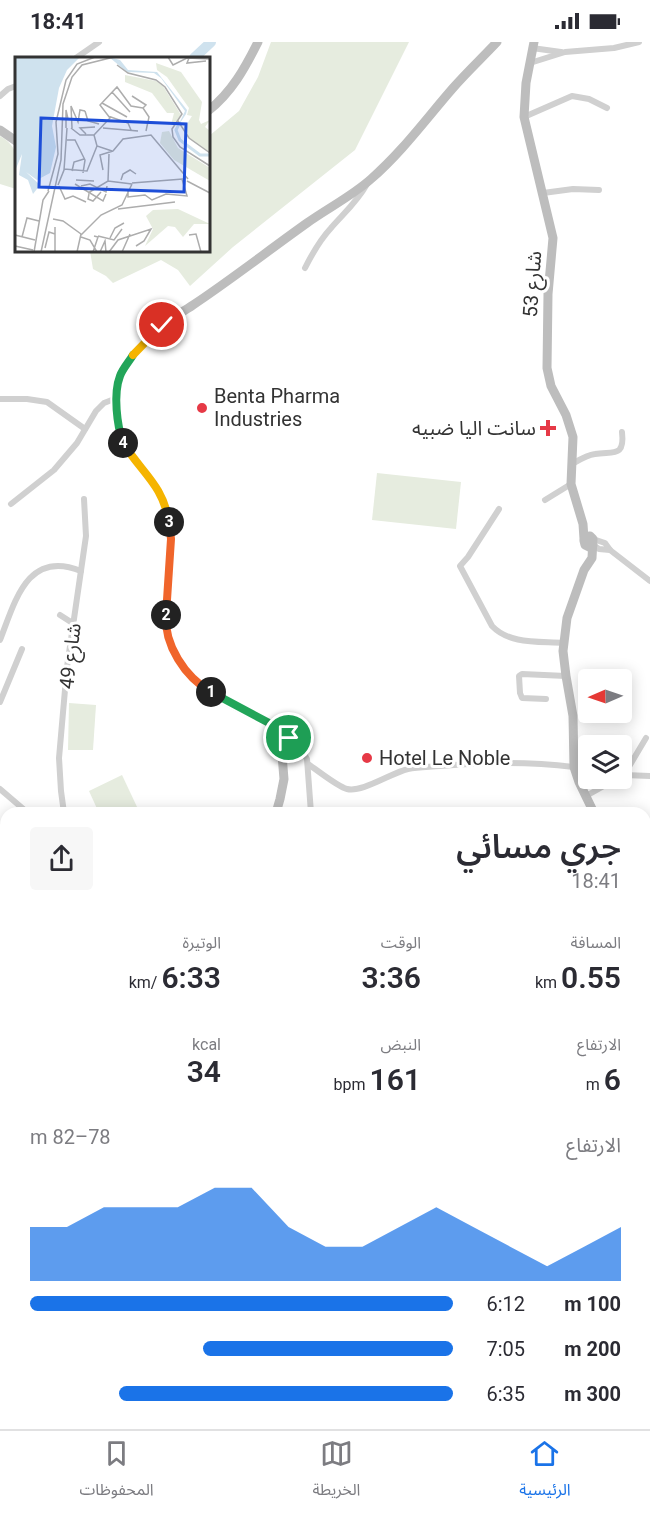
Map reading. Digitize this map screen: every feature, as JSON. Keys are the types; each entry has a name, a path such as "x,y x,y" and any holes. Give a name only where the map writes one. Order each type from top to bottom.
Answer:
{"street":[{"path":"77,57 99,42"},
{"path":"210,109 230,91 258,42"},
{"path":"278,807 282,789 283,760 287,749 276,725 229,703 201,685 184,667 170,643 166,621 171,539 167,512 156,485 132,458 123,443 119,429 117,398 120,376 135,353 162,325 369,181 391,160 454,87 497,42"},
{"path":"530,63 565,52 622,47 639,42"},
{"path":"533,44 565,52"},
{"name":"شارع 53","path":"533,44 524,117 553,238 548,294 547,368 551,386 570,428 573,442 572,484 583,524 592,543 592,558 584,570 569,612 564,643 564,661 573,716 574,763 591,807"},
{"path":"0,96 15,86"},
{"path":"524,117 572,96 589,99 607,108"},
{"path":"0,130 15,140"},
{"path":"304,268 318,244 359,198 369,181"},
{"path":"543,193 573,189 599,190"},
{"path":"11,504 54,470 77,443 100,407 117,398"},
{"path":"0,399 47,402 85,429"},
{"path":"572,464 591,454 613,454 618,451 622,445 621,432"},
{"path":"545,500 572,484"},
{"name":"شارع 49","path":"63,807 59,758 68,667 86,536 84,499"},
{"path":"499,509 460,566 492,626 499,633 518,640 564,643"},
{"path":"592,543 610,550"},
{"path":"592,543 605,543 610,550 650,581"},
{"name":"شارع 53","path":"584,570 584,554 592,543"},
{"path":"0,640 18,594 24,584 37,572 56,565 81,571"},
{"path":"639,573 650,576"},
{"path":"60,615 74,624"},
{"path":"0,702 22,649"},
{"path":"546,699 522,698 519,676 522,674 566,676"},
{"path":"632,760 646,738"},
{"path":"284,739 298,746 305,754 308,764 311,807"},
{"path":"308,764 344,789 354,790 410,768 477,763 556,765 574,763"},
{"path":"632,777 650,776"},
{"path":"0,789 21,807"},
{"path":"586,796 599,789"}],"shaded area":[{"path":"271,42 409,42 355,150 233,247 190,286 178,270 161,260 113,283 93,269 90,252 210,252 210,135 239,111 258,77"},
{"path":"0,136 12,146 15,152 15,189 0,184"},
{"path":"377,473 461,482 456,529 372,520"},
{"path":"69,703 96,705 93,750 68,750"},
{"path":"122,775 137,807 96,807 89,791"}],"waterway":[{"path":"195,57 211,42"}],"place":[{"name":"Benta Pharma Industries","path":"202,408"},
{"name":"سانت اليا ضبيه","path":"548,428"},
{"name":"Hotel Le Noble","path":"367,758"}],"route":[{"path":"162,325 123,369 117,398 119,429 123,443 132,458 156,485 167,512 171,539 166,621 170,643 184,667 207,690 276,725 282,732 288,734 289,738"}]}
